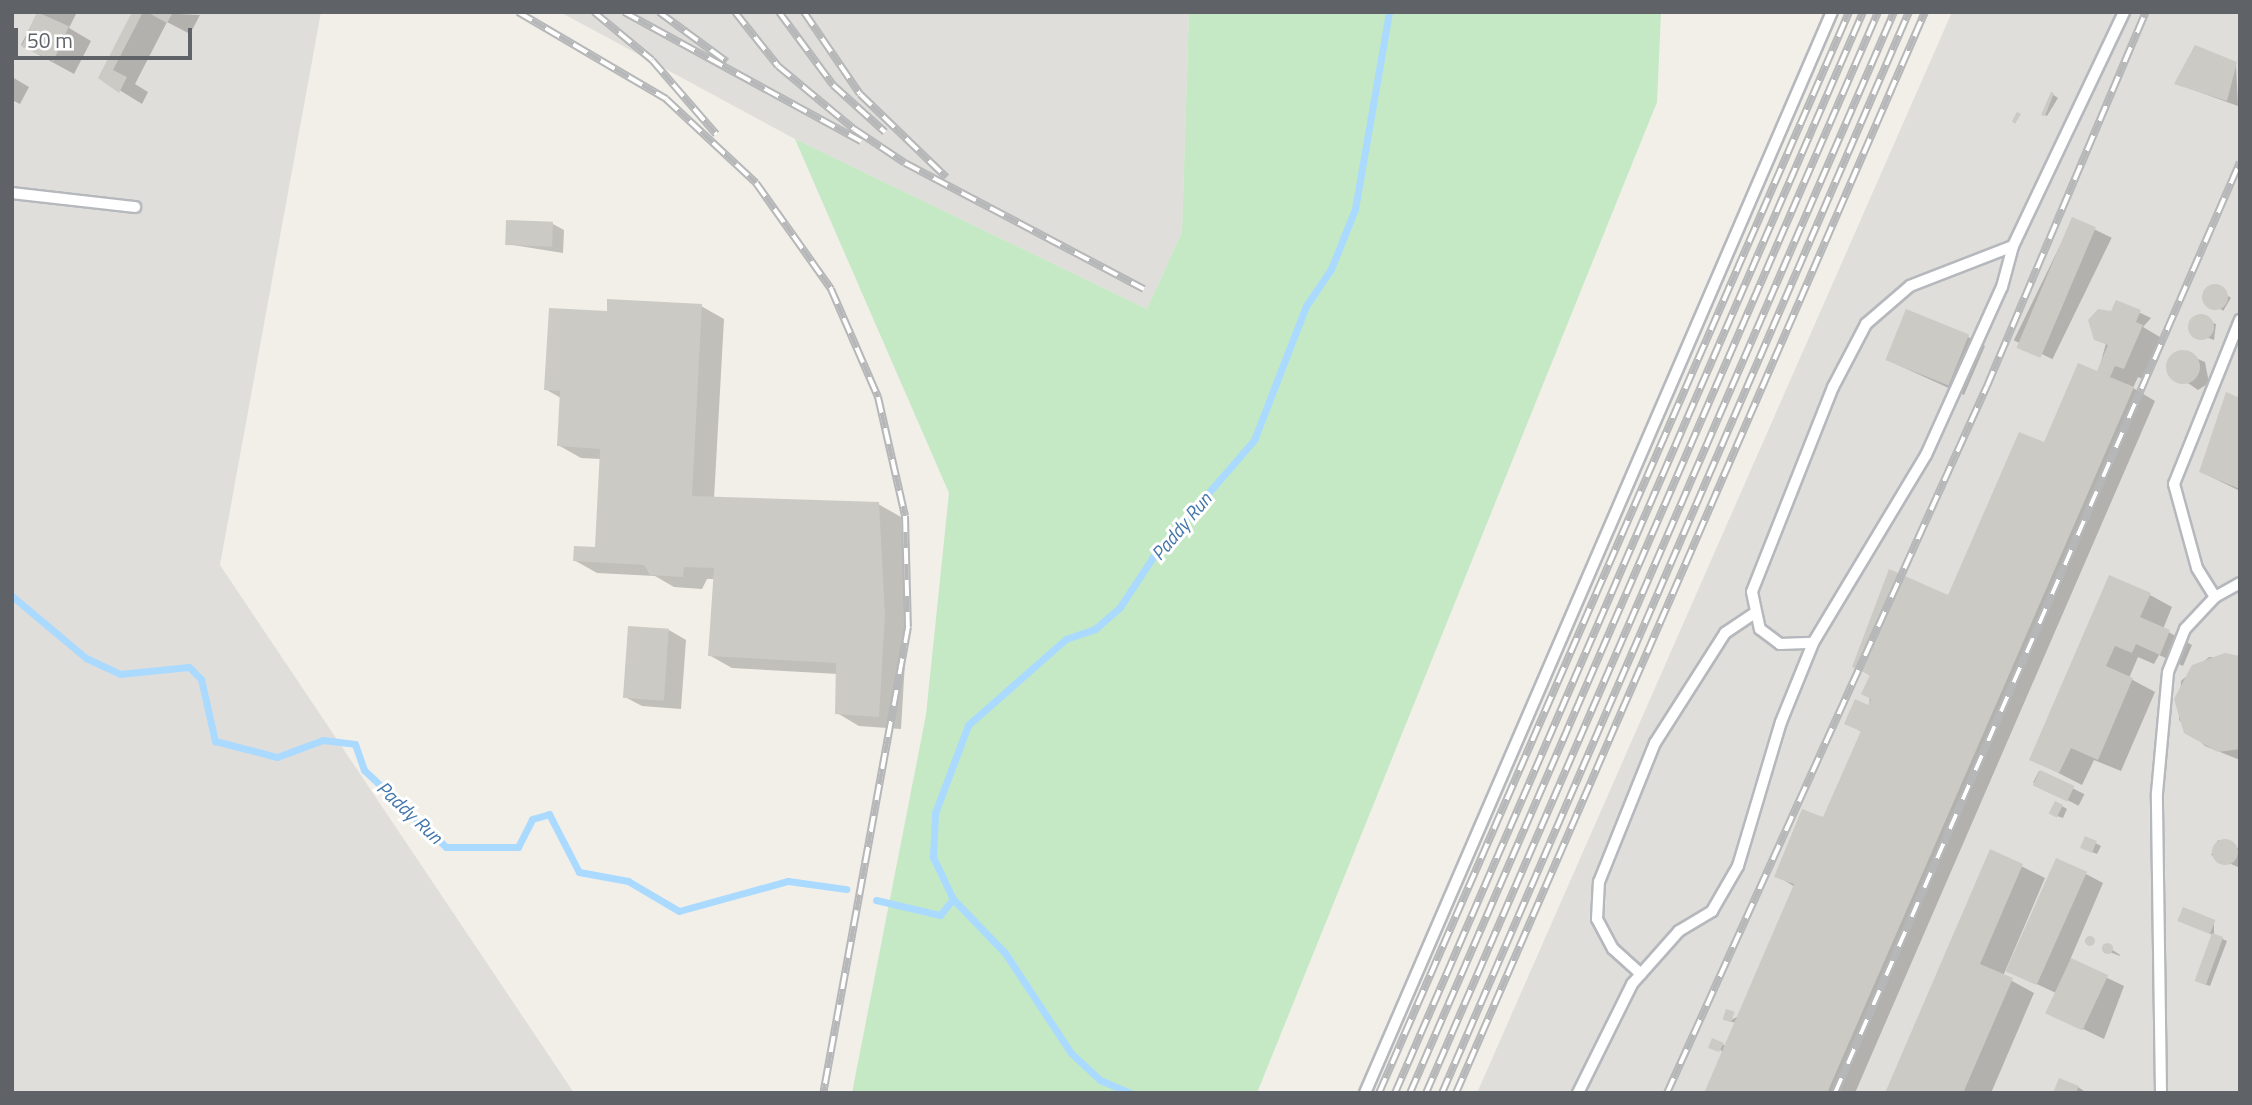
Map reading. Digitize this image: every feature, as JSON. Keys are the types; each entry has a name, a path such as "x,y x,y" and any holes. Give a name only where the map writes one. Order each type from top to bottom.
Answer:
{"lane":[{"path":"1365,1093 1832,12"},
{"path":"1578,1093 1590,1058 1641,974 1679,931 1712,911 1738,866 1781,722 1813,643 1926,455 2002,288 2013,246 2124,12"},
{"path":"12,193 135,207"},
{"path":"1813,643 1780,644 1760,629 1752,592 1833,387 1866,324 1910,286 2013,246"},
{"path":"2215,597 2197,568 2174,484 2240,320"},
{"path":"2161,1093 2157,793 2168,672 2185,629 2215,597 2240,583"},
{"path":"1641,974 1613,949 1597,919 1599,882 1655,743 1725,633 1756,612"}],"shaded area":[{"path":"12,12 321,12 220,565 574,1093 12,1093"},
{"path":"560,12 1189,12 1182,232 1147,309 795,139"},
{"path":"1952,12 2240,12 2240,1093 1477,1093"}],"green space":[{"path":"1189,12 1661,12 1657,102 1257,1093 852,1093 926,715 949,493 795,139 1147,309 1182,232"}],"building":[{"path":"37,12 69,26 54,61 22,47"},
{"path":"132,12 143,12 113,70 127,77 119,93 98,78"},
{"path":"147,12 173,12 167,23"},
{"path":"2195,45 2237,62 2227,101 2174,84"},
{"path":"2051,92 2054,93 2045,116 2041,115"},
{"path":"2017,112 2021,114 2015,124 2012,121"},
{"path":"2072,217 2096,227 2040,358 2017,348"},
{"path":"506,220 553,222 552,247 505,245"},
{"path":"2215,284 2224,288 2228,297 2224,306 2215,310 2206,306 2202,297 2206,288"},
{"path":"607,299 702,304 692,496 879,502 885,615 879,717 835,714 836,663 708,656 714,568 684,567 683,577 650,575 644,565 573,561 574,546 595,547 600,449 557,446 560,391 544,390 549,308 607,311"},
{"path":"2116,300 2141,310 2136,322 2143,325 2124,369 2115,366 2110,377 2134,387 1827,1093 1704,1093 1794,884 1774,877 1802,809 1823,817 1861,731 1844,724 1855,699 1868,705 1871,699 1861,694 1870,675 1852,667 1889,569 1948,595 2019,432 2044,442 2078,363 2097,371 2108,345 2094,340 2088,320 2098,309 2111,311"},
{"path":"1906,309 1969,334 1948,385 1885,360"},
{"path":"2201,314 2210,318 2214,327 2210,336 2201,340 2192,336 2188,327 2192,318"},
{"path":"2183,350 2195,355 2200,367 2195,379 2183,384 2171,379 2166,367 2171,355"},
{"path":"2226,392 2240,398 2240,489 2199,472"},
{"path":"2109,575 2151,593 2140,617 2170,630 2160,655 2136,644 2132,653 2115,646 2106,666 2133,678 2098,760 2071,748 2059,773 2029,760"},
{"path":"628,626 669,629 664,701 623,698"},
{"path":"2225,653 2240,656 2240,749 2218,752 2184,733 2174,699 2192,665"},
{"path":"2040,770 2074,786 2067,801 2033,785"},
{"path":"2055,801 2063,805 2057,818 2049,813"},
{"path":"2085,836 2097,841 2092,853 2080,848"},
{"path":"2225,839 2234,843 2238,852 2234,861 2225,865 2216,861 2212,852 2216,843"},
{"path":"1990,849 2023,864 1980,964 2013,978 1963,1093 1885,1093"},
{"path":"2056,858 2087,872 2037,985 2006,971"},
{"path":"2183,907 2215,920 2210,934 2177,921"},
{"path":"2212,933 2223,937 2206,985 2195,981"},
{"path":"2090,936 2095,941 2090,946 2085,941"},
{"path":"2107,942 2113,948 2107,954 2101,948"},
{"path":"2071,958 2108,975 2082,1031 2045,1013"},
{"path":"1726,1009 1735,1012 1731,1022 1723,1019"},
{"path":"1712,1038 1724,1043 1719,1052 1708,1048"},
{"path":"2059,1078 2079,1086 2076,1093 2053,1093"}],"waterway":[{"name":"Paddy Run","path":"876,900 940,915 953,899 933,857 935,813 968,725 1066,639 1095,629 1120,607 1153,557 1254,440 1306,306 1331,269 1355,209 1389,12"},
{"name":"Paddy Run","path":"12,596 86,658 120,674 189,667 201,679 215,741 277,757 323,740 355,744 364,770 446,847 518,847 532,819 549,814 579,872 628,881 679,911 788,881 846,889"},
{"path":"953,899 1005,953 1071,1053 1100,1080 1130,1093"}],"railway":[{"path":"518,12 666,99 756,183 831,289 878,397 905,516 908,627 823,1093"},
{"path":"594,12 652,60 716,134"},
{"path":"624,12 861,141"},
{"path":"659,12 727,62"},
{"path":"735,12 778,66 854,129 905,163 1144,289"},
{"path":"779,12 833,85 885,132"},
{"path":"804,12 860,94 946,177"},
{"path":"1379,1093 1849,12"},
{"path":"1395,1093 1863,12"},
{"path":"1410,1093 1878,12"},
{"path":"1426,1093 1894,12"},
{"path":"1442,1093 1909,12"},
{"path":"1456,1093 1925,12"},
{"path":"1667,1093 1987,386 2146,12"},
{"path":"1835,1093 2240,162"}]}
